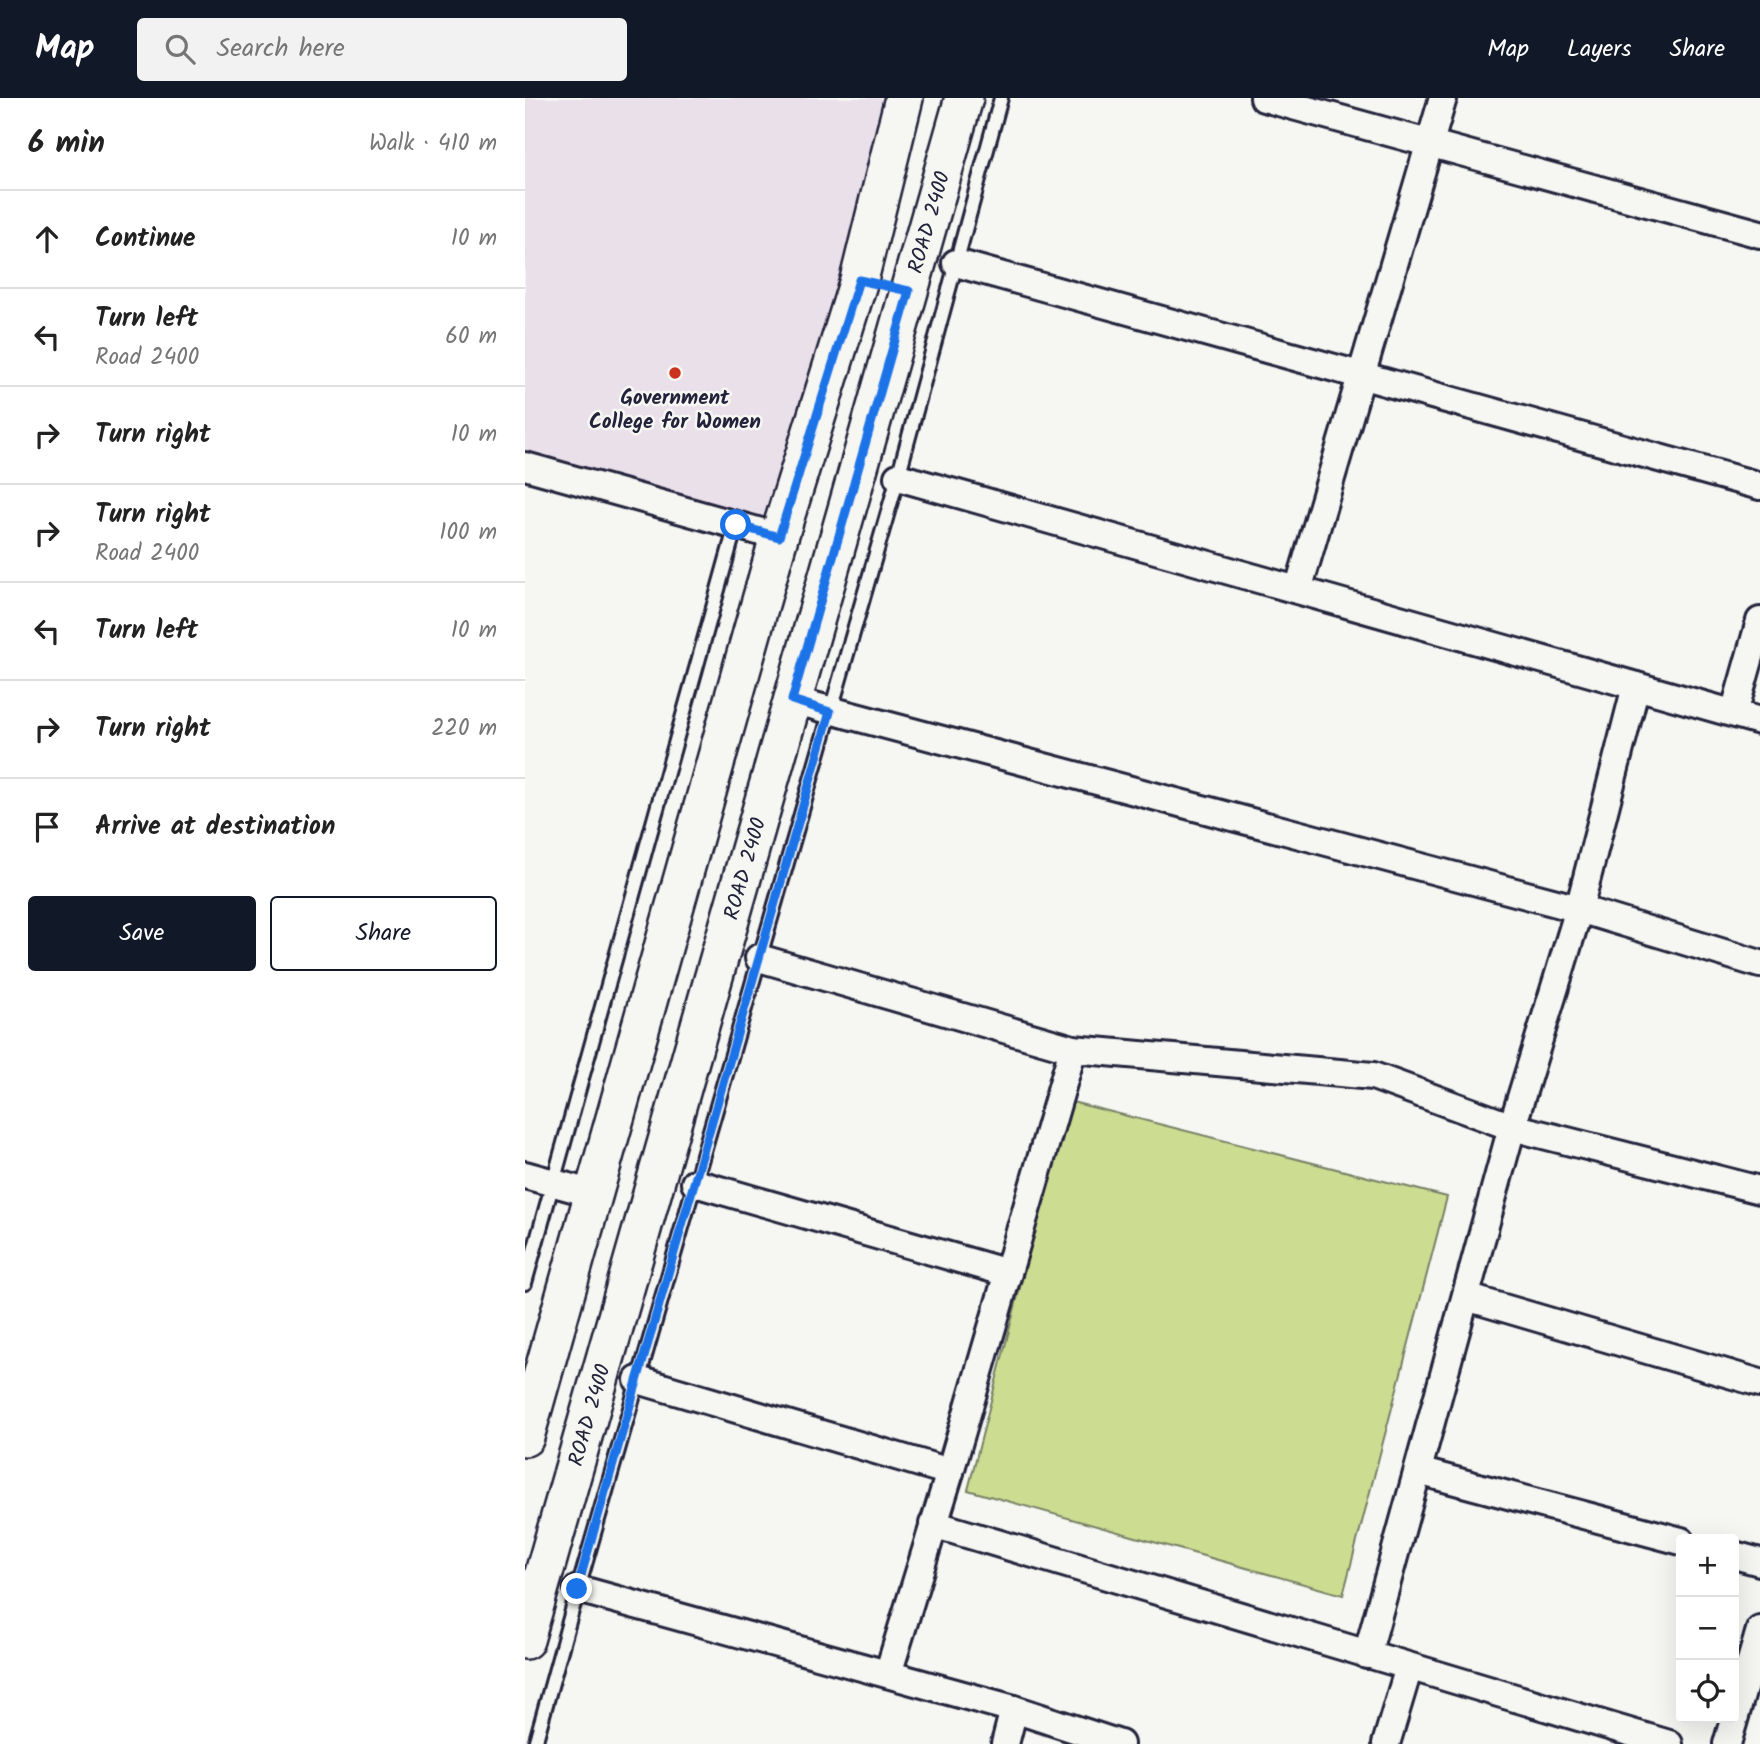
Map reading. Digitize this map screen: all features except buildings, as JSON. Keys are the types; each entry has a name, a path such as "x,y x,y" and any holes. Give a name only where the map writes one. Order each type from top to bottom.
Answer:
{"main road":[{"path":"525,1437 779,537 859,280 904,98"},
{"name":"ROAD 2400","path":"525,1640 964,98"},
{"path":"859,280 909,291"}],"street":[{"path":"1264,98 1760,234"},
{"path":"1298,590 1443,98"},
{"path":"956,263 1760,486"},
{"path":"525,466 779,537"},
{"path":"898,477 1760,721"},
{"path":"1734,713 1760,621"},
{"path":"1367,1655 1512,1127 1579,909 1636,686"},
{"path":"792,700 1579,909 1760,964"},
{"path":"759,958 1073,1049 1373,1076 1512,1127 1760,1190"},
{"path":"888,1674 950,1472 1073,1049"},
{"path":"525,1175 594,1194"},
{"path":"695,1183 1008,1273"},
{"path":"1466,1297 1760,1383"},
{"path":"638,1380 950,1472"},
{"path":"1418,1471 1676,1540"},
{"path":"933,1524 1669,1744"},
{"path":"1739,1556 1760,1562"},
{"path":"577,1589 1014,1709 1119,1744"},
{"path":"1727,1744 1759,1635"},
{"path":"1386,1744 1409,1667"},
{"path":"1005,1744 1014,1709"}],"lane":[{"path":"535,1744 577,1589 898,477 1001,98"},
{"path":"525,1283 736,525"}],"shaded area":[{"name":"Government College for Women","path":"525,98 904,98 779,537 525,466"}],"green space":[{"path":"1068,1101 1447,1197 1343,1595 968,1490"}],"place":[{"name":"Government College for Women","path":"675,373"}],"route":[{"path":"577,1589 830,712 792,700 909,291 859,280 779,537 736,525"}]}
